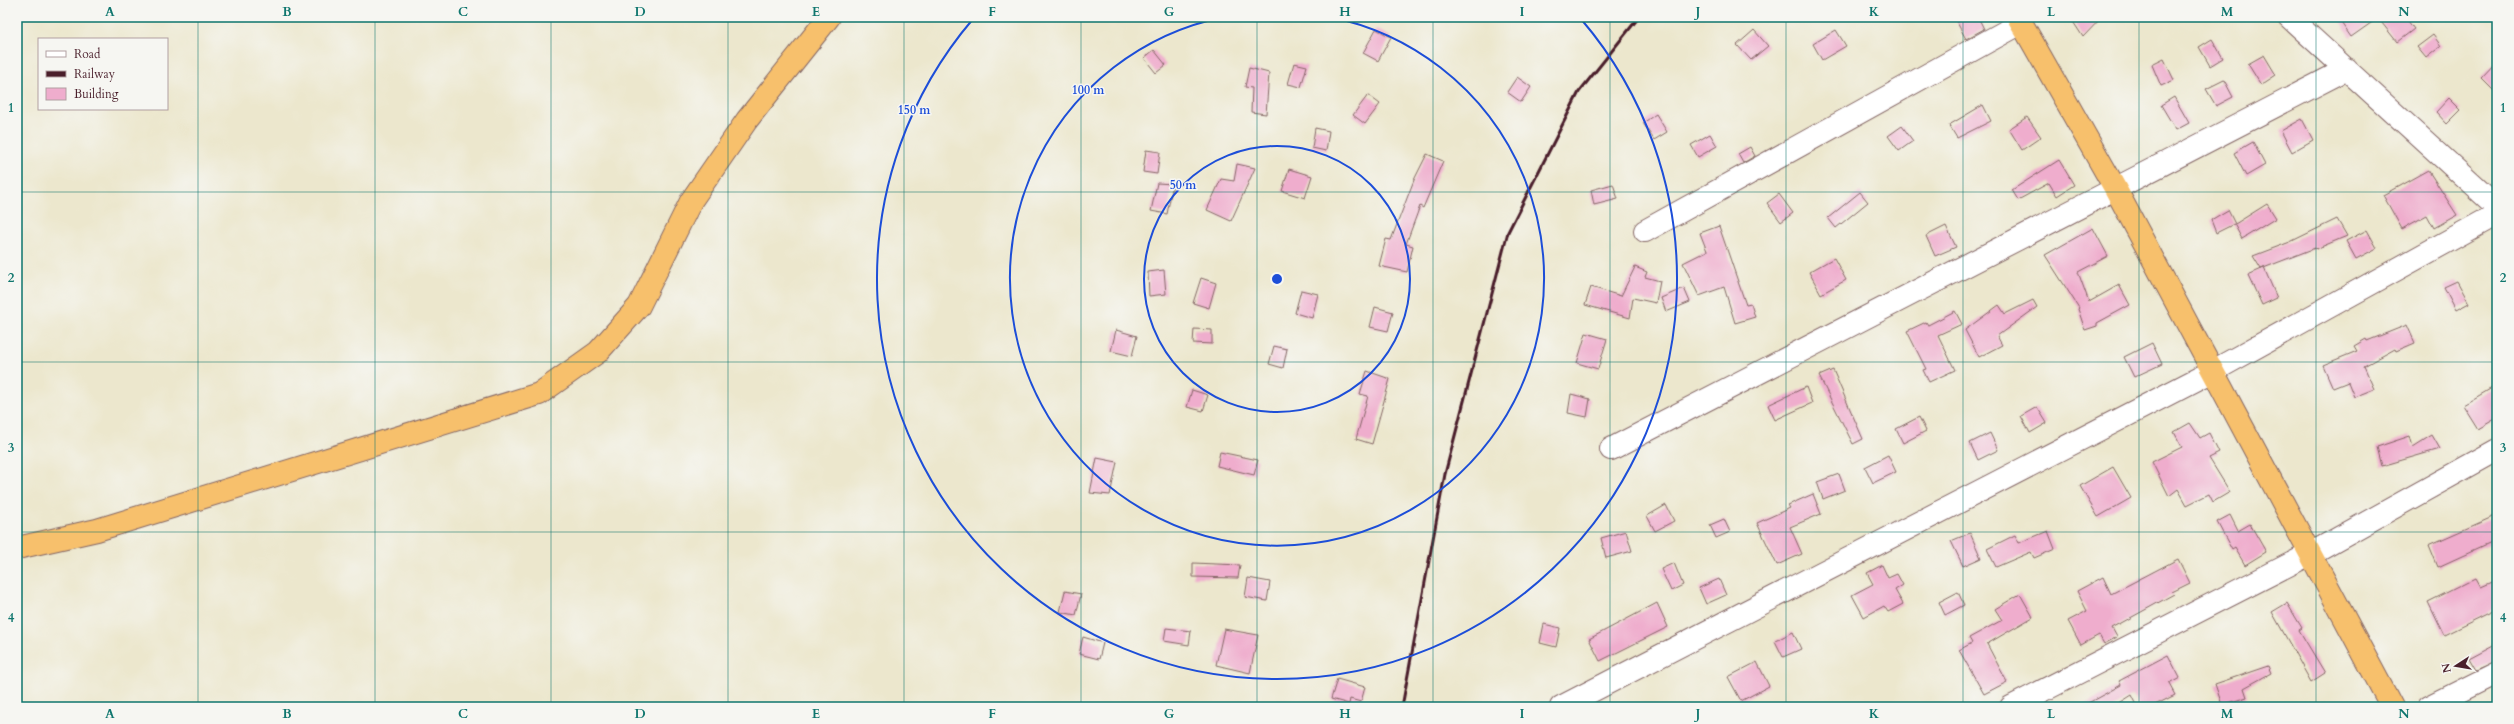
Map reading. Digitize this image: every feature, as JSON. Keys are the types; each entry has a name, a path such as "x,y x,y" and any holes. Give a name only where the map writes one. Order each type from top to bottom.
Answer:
{"highway":[{"path":"17,548 97,530 539,394 598,352 639,306 691,201 750,116 829,17"},
{"path":"2020,20 2115,188 2392,707"}],"street":[{"path":"2289,17 2497,207"},
{"path":"1644,231 2020,20"},
{"path":"1610,449 2346,69"},
{"path":"1561,707 2213,371 2497,214"},
{"path":"2011,707 2310,554 2497,450"},
{"path":"2429,707 2497,673"}],"building":[{"path":"1954,17 1978,17 1984,29 1966,39"},
{"path":"2070,17 2102,17 2083,37"},
{"path":"2337,17 2405,17 2414,29 2397,42 2378,18 2351,37"},
{"path":"1376,29 1391,37 1378,61 1363,53"},
{"path":"1754,30 1768,46 1751,60 1737,45"},
{"path":"1836,30 1846,46 1822,60 1813,44"},
{"path":"2433,35 2441,46 2426,58 2417,47"},
{"path":"2212,39 2223,58 2210,66 2199,47"},
{"path":"1154,50 1166,65 1156,73 1144,58"},
{"path":"2264,55 2276,75 2261,85 2248,64"},
{"path":"2164,59 2174,80 2161,86 2152,65"},
{"path":"2497,61 2497,94 2481,78"},
{"path":"1294,63 1307,66 1301,87 1288,84"},
{"path":"1249,68 1269,73 1266,114 1251,112 1252,88 1245,87"},
{"path":"1517,77 1531,87 1521,102 1507,92"},
{"path":"2224,80 2233,97 2216,106 2206,89"},
{"path":"1368,95 1380,104 1365,124 1353,115"},
{"path":"2174,97 2189,123 2176,130 2161,105"},
{"path":"2449,98 2461,110 2447,124 2436,112"},
{"path":"1983,105 1991,121 1957,138 1949,125"},
{"path":"1656,114 1667,132 1654,140 1643,123"},
{"path":"2027,117 2041,137 2022,150 2009,129"},
{"path":"2302,119 2313,140 2292,152 2281,131"},
{"path":"1902,126 1913,141 1899,151 1888,136"},
{"path":"1315,128 1329,131 1326,151 1312,148"},
{"path":"1710,134 1717,146 1698,157 1691,145"},
{"path":"2253,142 2265,165 2246,176 2234,153"},
{"path":"1750,147 1755,156 1743,163 1738,154"},
{"path":"1146,150 1160,152 1157,174 1143,172"},
{"path":"1427,154 1443,161 1423,208 1420,206 1406,244 1413,246 1407,272 1379,266 1386,239 1391,240 1414,180"},
{"path":"2059,160 2074,185 2057,196 2049,183 2018,200 2012,190"},
{"path":"1237,164 1255,168 1231,221 1207,210 1221,179 1234,181"},
{"path":"1289,169 1312,176 1305,198 1282,191"},
{"path":"2428,170 2457,215 2434,228 2427,215 2402,229 2383,195"},
{"path":"1157,183 1173,184 1167,214 1151,211"},
{"path":"1613,184 1618,199 1594,205 1591,190"},
{"path":"1860,192 1868,202 1836,228 1828,218"},
{"path":"1779,194 1793,213 1781,222 1767,203"},
{"path":"2267,204 2276,218 2242,239 2234,224 2216,233 2211,220 2228,210 2235,224"},
{"path":"2337,219 2347,236 2261,269 2253,256 2290,242"},
{"path":"1719,226 1746,305 1751,304 1755,317 1735,323 1724,287 1699,296 1683,263 1707,251 1700,233"},
{"path":"1946,226 1956,247 1935,256 1926,236"},
{"path":"2093,228 2108,256 2078,272 2089,302 2119,285 2130,305 2097,323 2097,326 2085,330 2078,309 2079,308 2045,255"},
{"path":"2367,230 2377,248 2356,259 2346,241"},
{"path":"1834,258 1846,280 1821,294 1809,272"},
{"path":"1635,267 1647,272 1645,277 1660,281 1656,303 1633,298 1630,318 1585,305 1591,287 1621,296"},
{"path":"2264,268 2277,298 2262,305 2248,275"},
{"path":"1164,270 1166,294 1149,296 1148,272"},
{"path":"1201,278 1216,283 1209,308 1193,303"},
{"path":"2457,281 2469,303 2456,310 2444,287"},
{"path":"1684,288 1690,302 1666,312 1661,298"},
{"path":"1301,290 1318,294 1312,318 1295,313"},
{"path":"2033,300 2037,307 1997,336 2002,345 1979,357 1965,330 1999,305 2005,314"},
{"path":"1375,307 1393,312 1388,331 1370,327"},
{"path":"1955,311 1962,324 1938,335 1955,370 1929,382 1923,370 1926,369 1907,331 1926,322 1928,325"},
{"path":"2407,325 2415,343 2396,351 2395,349 2364,366 2374,389 2354,397 2348,382 2333,388 2323,365 2357,351 2354,346 2366,339 2367,341"},
{"path":"1194,329 1212,330 1212,344 1193,343"},
{"path":"1116,330 1137,336 1132,356 1111,351"},
{"path":"1586,333 1607,339 1598,369 1577,363"},
{"path":"2152,343 2162,364 2134,377 2124,357"},
{"path":"1274,346 1287,349 1283,368 1269,364"},
{"path":"1833,370 1863,439 1853,444 1819,376"},
{"path":"1367,371 1390,379 1372,444 1356,439 1368,396 1360,394"},
{"path":"2497,385 2497,418 2478,429 2463,405"},
{"path":"1806,387 1812,403 1775,420 1768,405"},
{"path":"1192,390 1208,395 1203,411 1187,407"},
{"path":"1571,394 1590,399 1587,417 1568,413"},
{"path":"2037,407 2047,423 2030,433 2021,416"},
{"path":"1919,417 1926,431 1903,443 1896,429"},
{"path":"2190,423 2200,438 2209,433 2219,453 2209,458 2230,492 2213,502 2209,494 2187,505 2178,489 2169,496 2152,462 2182,447 2174,432"},
{"path":"1990,433 1998,450 1978,460 1970,443"},
{"path":"2432,435 2440,449 2382,466 2377,447 2410,436 2413,447"},
{"path":"1220,452 1258,460 1254,475 1217,466"},
{"path":"1888,455 1896,472 1873,483 1865,467"},
{"path":"1097,458 1117,462 1110,495 1090,493"},
{"path":"2113,467 2131,498 2098,517 2080,486"},
{"path":"1839,474 1845,490 1823,499 1817,482"},
{"path":"1813,494 1821,514 1790,527 1802,554 1777,565 1757,523 1790,508 1788,505"},
{"path":"1666,505 1674,521 1655,531 1647,516"},
{"path":"2230,515 2238,531 2250,524 2266,552 2245,565 2235,548 2232,550 2217,522"},
{"path":"2497,515 2497,540 2438,567 2429,545"},
{"path":"1724,519 1730,532 1716,538 1710,525"},
{"path":"1626,531 1632,551 1606,558 1601,538"},
{"path":"2048,531 2055,549 2034,558 2031,552 1996,567 1987,549 2015,535 2019,543"},
{"path":"1970,533 1981,558 1963,566 1951,541"},
{"path":"2178,559 2190,583 2172,592 2174,594 2112,628 2117,637 2104,644 2099,635 2081,645 2068,621 2087,611 2077,591 2103,577 2111,594"},
{"path":"1193,563 1240,565 1238,578 1193,577"},
{"path":"1674,563 1683,585 1671,591 1661,569"},
{"path":"1882,565 1888,578 1897,574 1903,585 1895,590 1903,604 1888,612 1884,606 1864,617 1852,595 1873,584 1867,573"},
{"path":"1248,578 1270,582 1267,601 1245,597"},
{"path":"2476,578 2481,587 2497,580 2497,609 2444,635 2428,602"},
{"path":"1719,579 1726,595 1706,604 1699,588"},
{"path":"1065,591 1081,594 1076,615 1060,612"},
{"path":"1958,592 1964,605 1945,615 1939,602"},
{"path":"2020,594 2033,617 1987,644 2007,682 1984,694 1959,650 1972,643 1969,638 2002,620 1995,609"},
{"path":"1657,603 1668,627 1600,661 1589,639"},
{"path":"2287,603 2302,628 2299,630 2325,673 2311,682 2272,612"},
{"path":"1544,624 1560,628 1556,647 1540,643"},
{"path":"1166,628 1191,631 1189,645 1164,641"},
{"path":"1224,629 1258,635 1250,673 1216,665"},
{"path":"1793,632 1801,649 1783,657 1775,641"},
{"path":"1083,637 1103,643 1099,659 1079,654"},
{"path":"2497,643 2497,661 2476,670 2469,658"},
{"path":"2168,655 2180,678 2169,684 2175,695 2151,707 2138,707 2132,695 2113,707 2081,707 2121,685 2119,681"},
{"path":"1757,662 1769,686 1741,701 1728,677"},
{"path":"2268,666 2271,673 2244,688 2247,697 2222,705 2215,684"},
{"path":"1337,679 1365,687 1361,702 1350,699 1349,704 1331,699"}],"railway":[{"path":"1402,707 1445,474 1508,232 1579,92 1639,17"}]}
